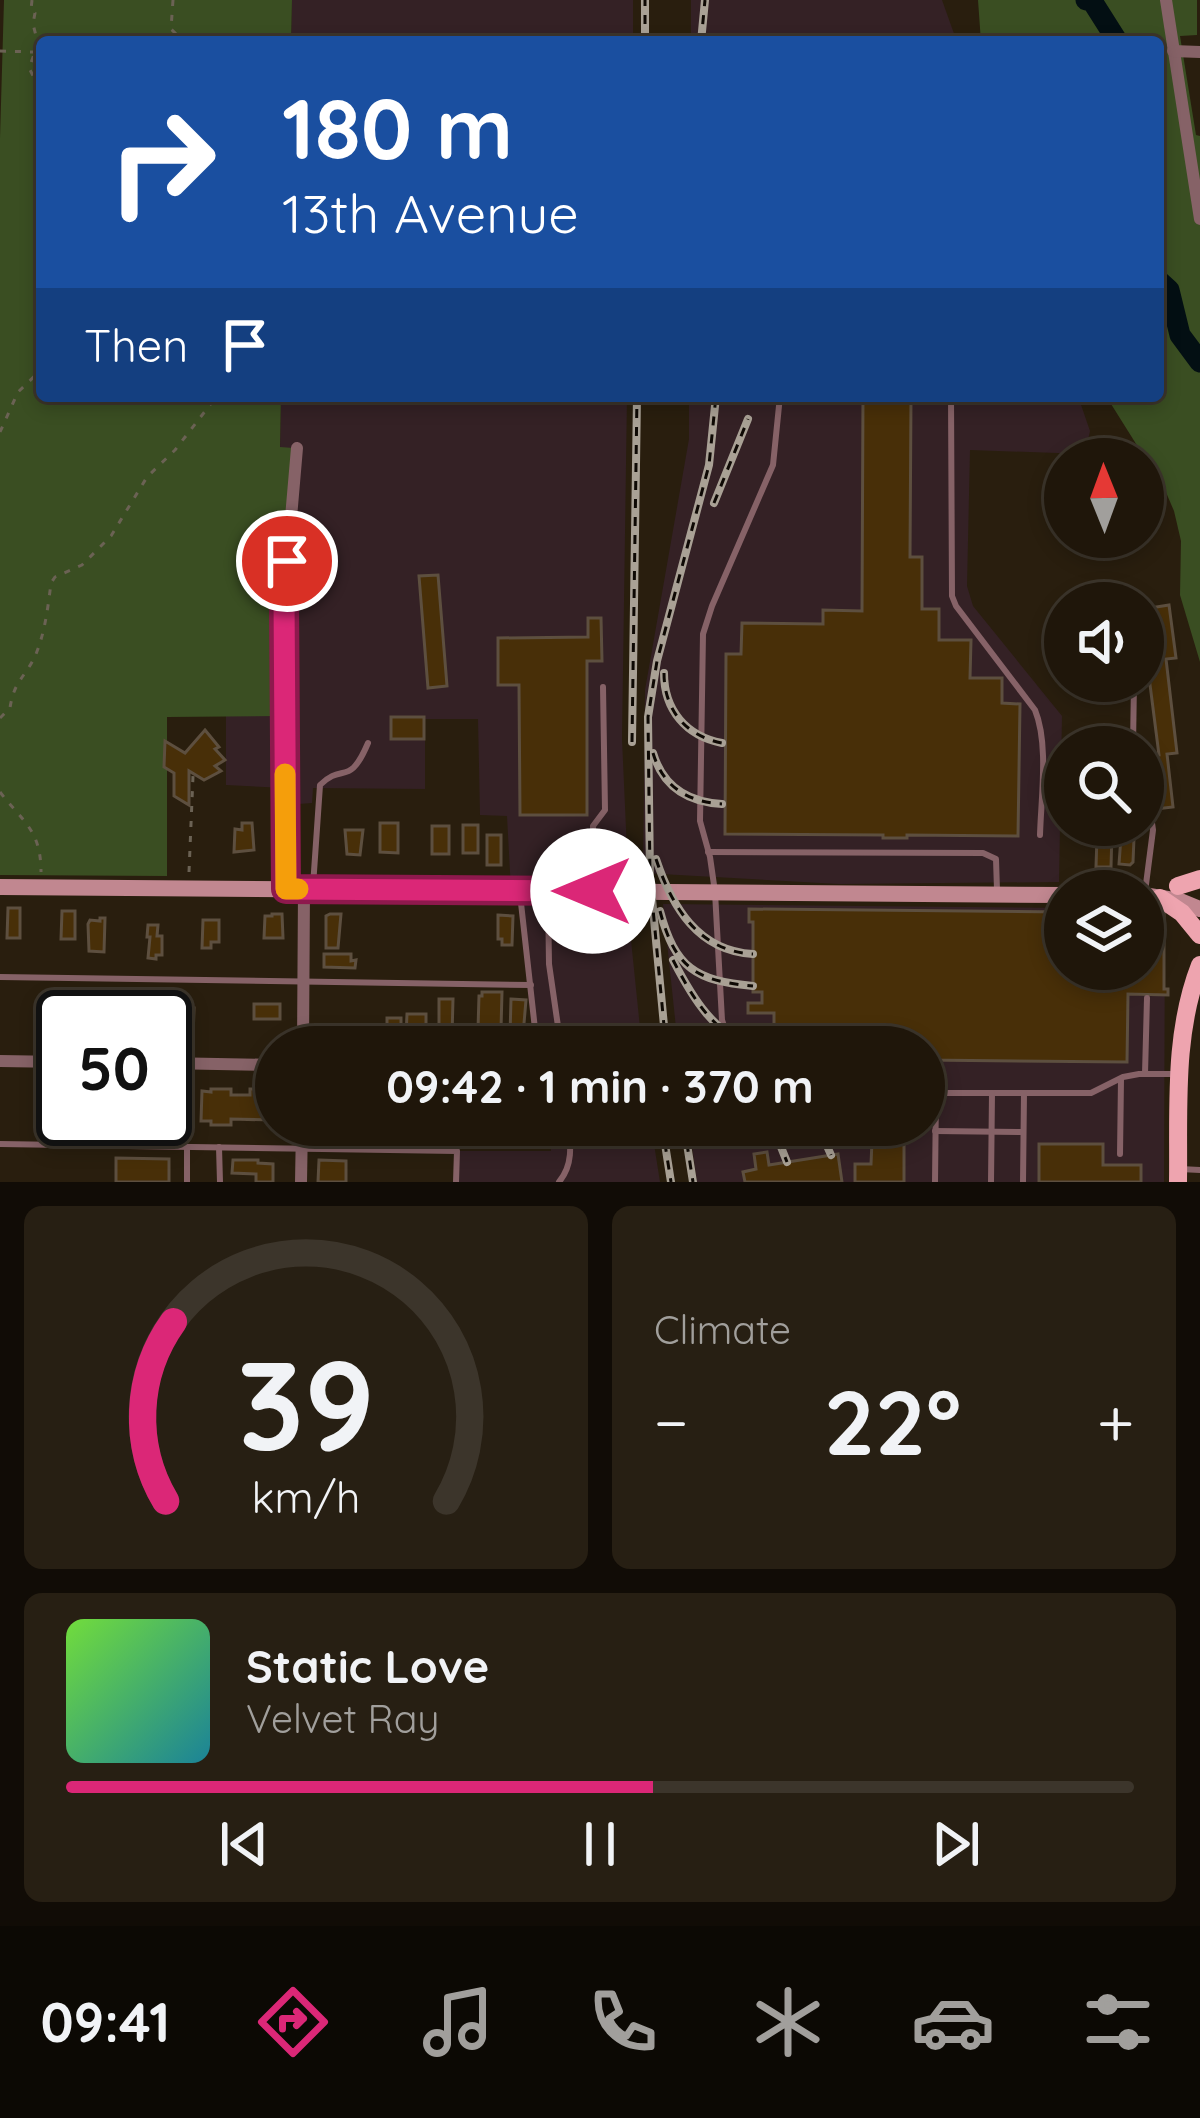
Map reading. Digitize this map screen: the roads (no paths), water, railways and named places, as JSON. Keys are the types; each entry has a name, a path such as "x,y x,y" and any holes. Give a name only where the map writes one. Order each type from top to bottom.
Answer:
{"main road":[{"path":"1164,891 1200,879"},
{"path":"1178,886 1200,890"},
{"path":"0,887 1044,895"},
{"path":"1164,898 1200,910"},
{"path":"1164,904 1182,913 1200,935"},
{"path":"1178,1176 1182,1031 1200,965"}],"street":[{"path":"1166,0 1200,219"},
{"path":"1173,51 1200,52"},
{"path":"297,448 284,598 301,889 303,1026"},
{"path":"0,1061 36,1062"},
{"path":"192,1063 255,1065"},
{"path":"301,1182 302,1149"}],"lane":[{"path":"724,1026 715,892 700,821 703,634 773,465 779,402"},
{"path":"951,402 952,596 1039,718 1040,835"},
{"path":"593,891 592,826 605,810 603,687"},
{"path":"301,889 320,784 324,778 358,766 368,743"},
{"path":"708,852 983,854 996,859 997,894"},
{"path":"520,891 535,1026"},
{"path":"549,891 549,964 558,1026"},
{"path":"0,977 531,985"},
{"path":"1145,1074 1147,998"},
{"path":"945,1093 1091,1093 1121,1079 1180,1074"},
{"path":"1120,1154 1121,1079"},
{"path":"991,1182 992,1093"},
{"path":"1023,1182 1024,1093"},
{"path":"945,1131 1023,1132"},
{"path":"0,1144 458,1151 457,1182"},
{"path":"559,1182 566,1174 571,1146"},
{"path":"935,1146 935,1182"},
{"path":"187,1147 187,1182"},
{"path":"219,1147 220,1182"},
{"path":"1178,1176 1200,1170"}],"waterway":[{"path":"1086,0 1092,1 1114,36"},
{"path":"1164,285 1180,335 1200,362"}],"railway":[{"path":"645,0 645,36"},
{"path":"702,36 705,0"},
{"path":"632,742 637,402"},
{"path":"664,1026 650,877 648,717 657,661 709,465 715,402"},
{"path":"714,503 748,419"},
{"path":"664,673 668,699 680,719 698,734 722,743"},
{"path":"653,753 663,775 678,790 722,804"},
{"path":"656,859 679,909 702,935 717,945 753,954"},
{"path":"660,911 673,946 691,968 717,980 753,986"},
{"path":"673,960 718,1026"},
{"path":"665,1146 671,1182"},
{"path":"687,1146 693,1182"},
{"path":"781,1146 787,1162"},
{"path":"827,1146 831,1155"}]}
